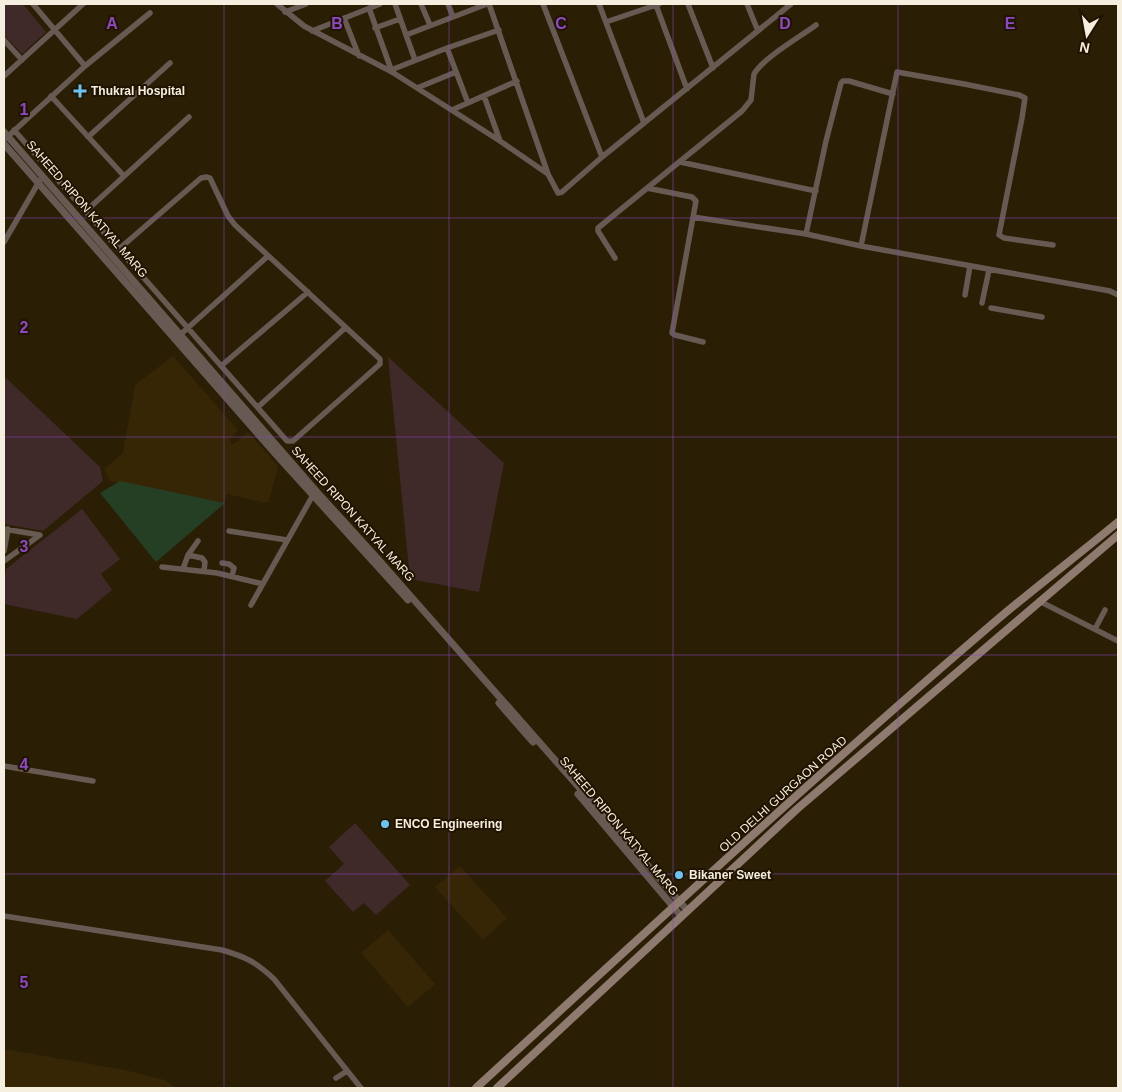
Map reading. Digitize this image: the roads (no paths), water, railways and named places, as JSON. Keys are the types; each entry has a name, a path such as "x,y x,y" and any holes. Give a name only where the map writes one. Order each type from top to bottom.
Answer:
{"main road":[{"path":"1116,524 1118,518"},
{"name":"OLD DELHI GURGAON ROAD","path":"476,1088 854,744 1060,567 1116,524"},
{"name":"OLD DELHI GURGAON ROAD","path":"498,1088 796,809 1118,535"}],"street":[{"path":"33,4 84,66"},
{"path":"4,76 84,4"},
{"path":"277,4 312,31 391,71 548,174"},
{"path":"285,12 306,4"},
{"path":"312,31 380,4"},
{"path":"395,4 415,60"},
{"path":"422,4 430,25"},
{"path":"448,4 453,17"},
{"path":"406,35 488,4 517,81 548,174 556,192 560,193 791,4"},
{"path":"543,4 602,157"},
{"path":"599,4 644,123"},
{"path":"606,22 658,4 687,89"},
{"path":"688,4 713,68"},
{"path":"747,4 758,31"},
{"path":"369,8 391,71"},
{"path":"5,136 84,66 150,12"},
{"path":"344,18 359,56"},
{"path":"376,28 400,19"},
{"path":"614,258 598,228 748,106 756,70 816,25"},
{"path":"391,71 415,60 498,30"},
{"path":"4,40 22,60"},
{"path":"447,48 468,103"},
{"path":"88,137 170,63"},
{"path":"417,88 456,72"},
{"path":"861,246 897,72 1023,97 1025,100 1022,118 1000,235 1004,238 1053,245"},
{"path":"452,110 517,81"},
{"path":"806,234 826,141 841,83 849,81 893,94"},
{"path":"51,96 124,176"},
{"path":"484,96 500,141"},
{"path":"86,211 189,117"},
{"path":"14,130 258,407 284,440 290,442 378,366 380,359 231,221 210,178 201,178 119,249"},
{"name":"SAHEED RIPON KATYAL MARG","path":"5,136 40,179 281,455 410,599 684,913"},
{"name":"SAHEED RIPON KATYAL MARG","path":"4,144 40,179 181,334 313,495 410,599"},
{"path":"680,162 816,191"},
{"path":"4,242 40,179"},
{"path":"647,188 694,199 696,204 672,332 675,335 703,342"},
{"path":"693,217 806,234 861,246 1110,291 1118,295"},
{"path":"181,334 268,256"},
{"path":"965,295 970,266"},
{"path":"982,304 989,270"},
{"path":"221,366 308,292"},
{"path":"991,308 1042,317"},
{"path":"258,407 345,328"},
{"path":"251,605 313,495"},
{"path":"4,551 6,529 40,535 4,561"},
{"path":"229,531 287,540"},
{"path":"183,569 188,555 198,541"},
{"path":"188,555 202,558 205,562 204,571"},
{"path":"222,563 229,564 234,568 232,576"},
{"path":"162,567 204,571 263,584"},
{"path":"1039,601 1118,641"},
{"path":"1095,629 1105,610"},
{"path":"4,766 93,781"},
{"path":"4,916 222,950 258,964 274,979 361,1088"},
{"path":"336,1078 347,1071"}],"place":[{"name":"Thukral Hospital","path":"80,91"},
{"name":"ENCO Engineering","path":"385,824"},
{"name":"Bikaner Sweet","path":"679,875"}]}
